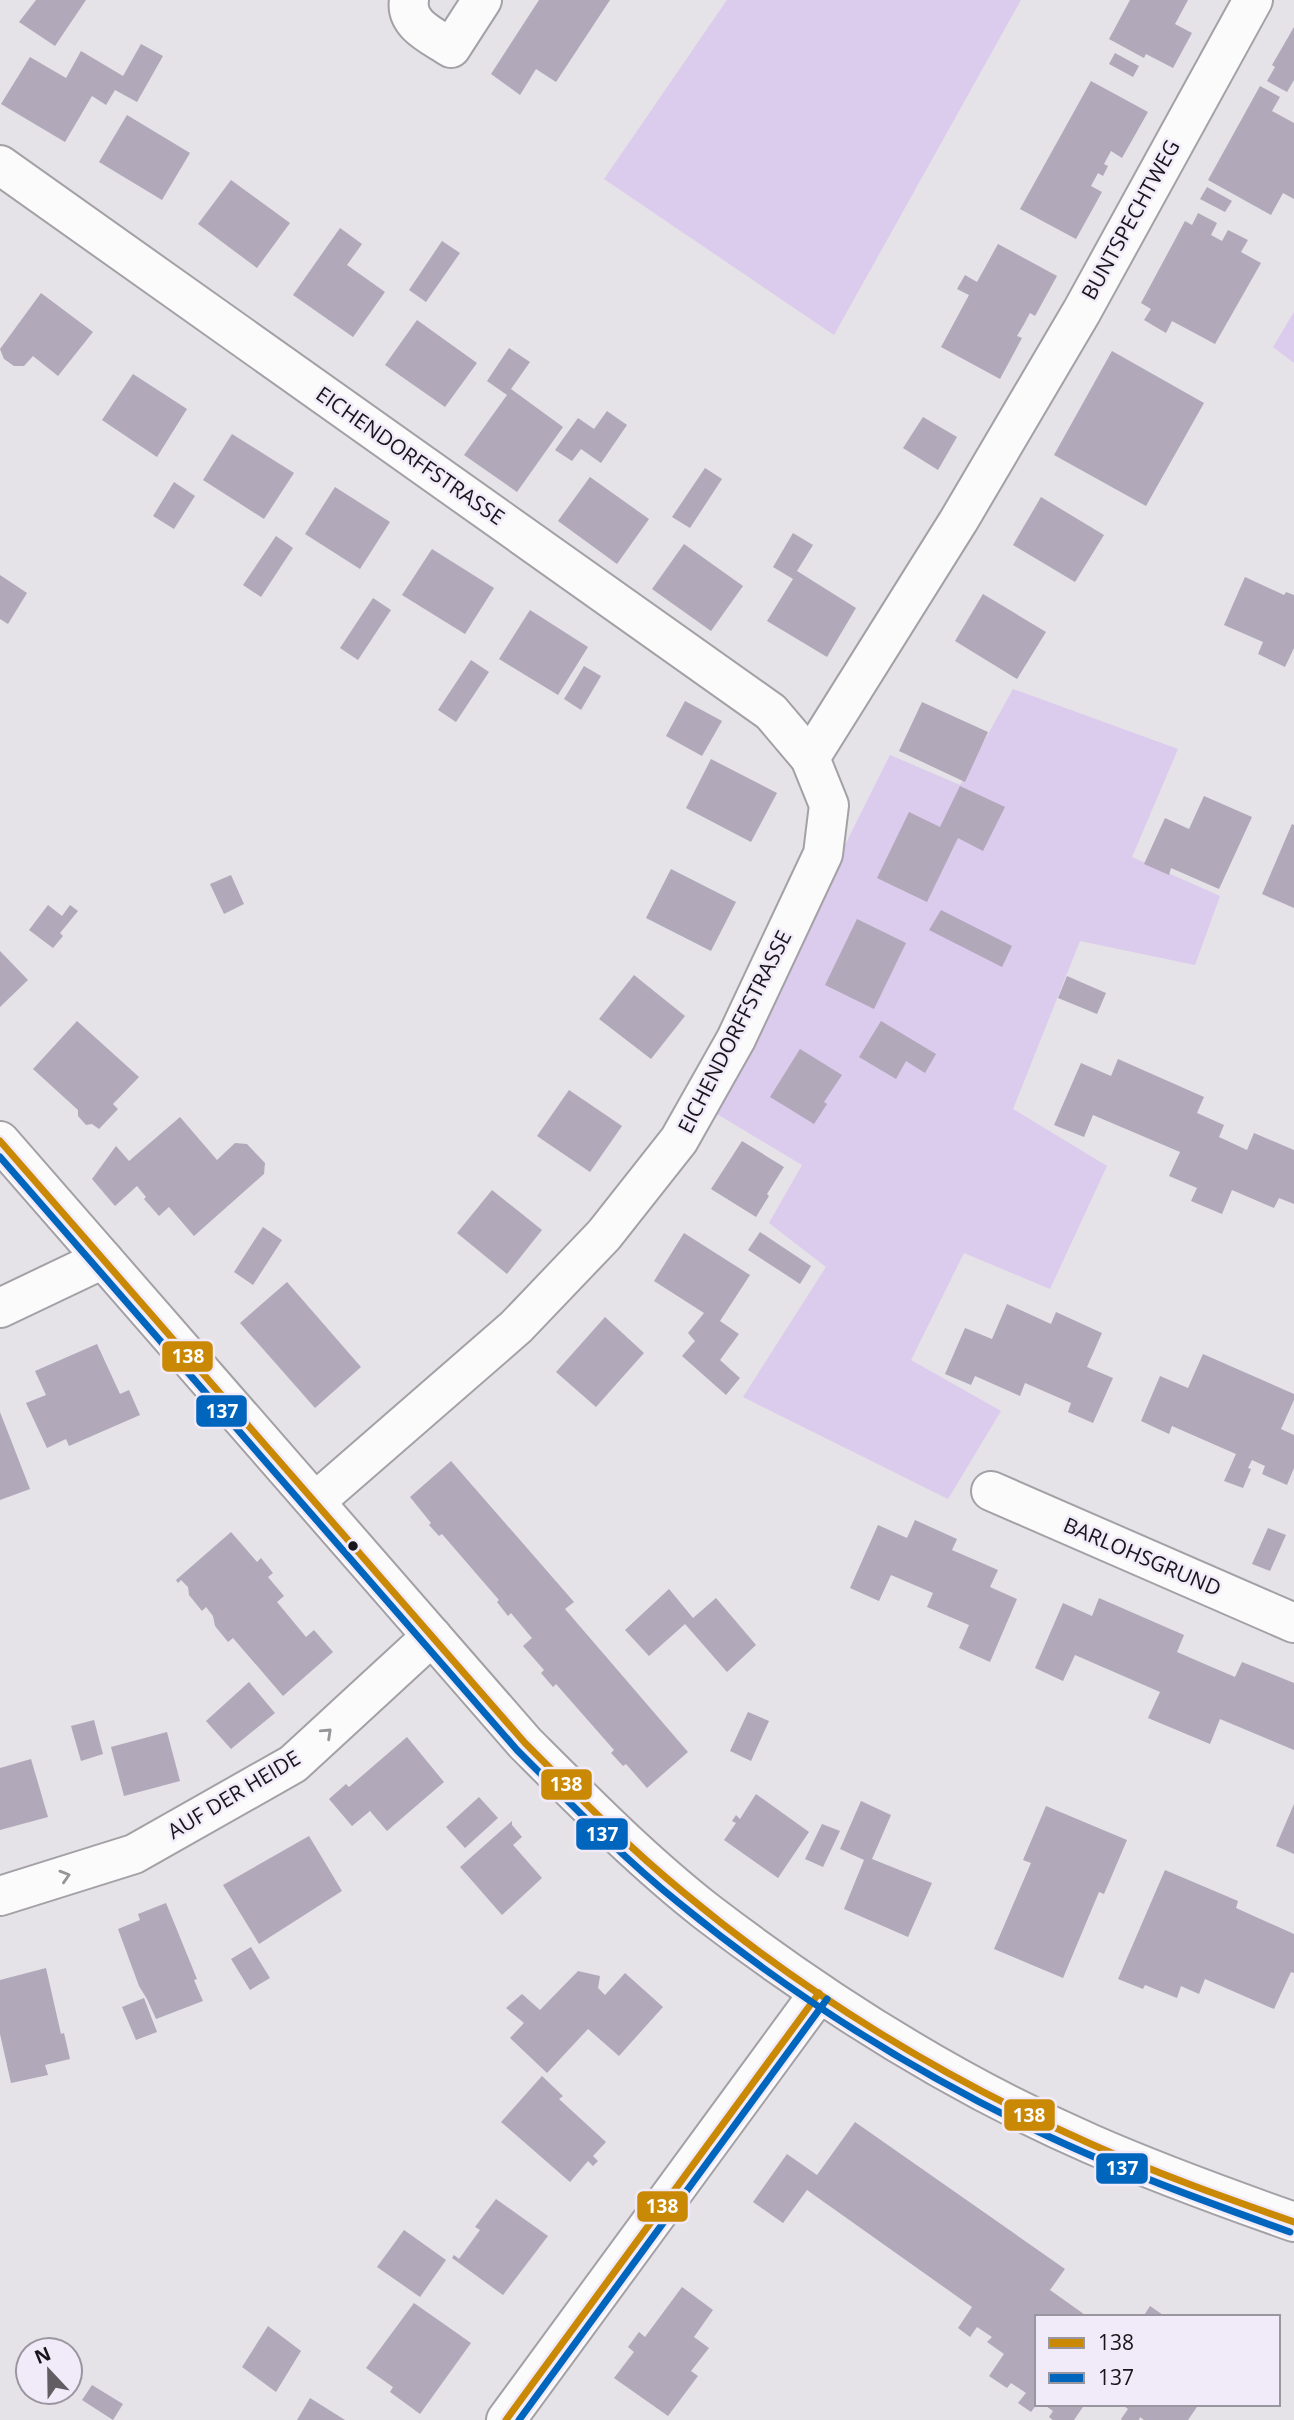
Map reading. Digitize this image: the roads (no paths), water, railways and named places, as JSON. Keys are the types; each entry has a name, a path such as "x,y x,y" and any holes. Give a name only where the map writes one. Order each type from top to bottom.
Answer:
{"street":[{"path":"409,0 408,10 415,24 451,48 482,0"},
{"name":"BUNTSPECHTWEG","path":"810,758 959,520 1082,310 1253,0"},
{"name":"EICHENDORFFSTRASSE","path":"0,165 771,712 810,758 830,804 823,854 736,1039 679,1140 604,1235 516,1327 316,1502"},
{"path":"0,1141 525,1743 609,1826 706,1911 819,1993 903,2048 1092,2144 1294,2222"},
{"path":"0,1308 103,1259"},
{"name":"BARLOHSGRUND","path":"991,1491 1294,1623"},
{"name":"AUF DER HEIDE","path":"0,1896 134,1854 293,1764 432,1636"},
{"path":"506,2420 819,1993"}]}
